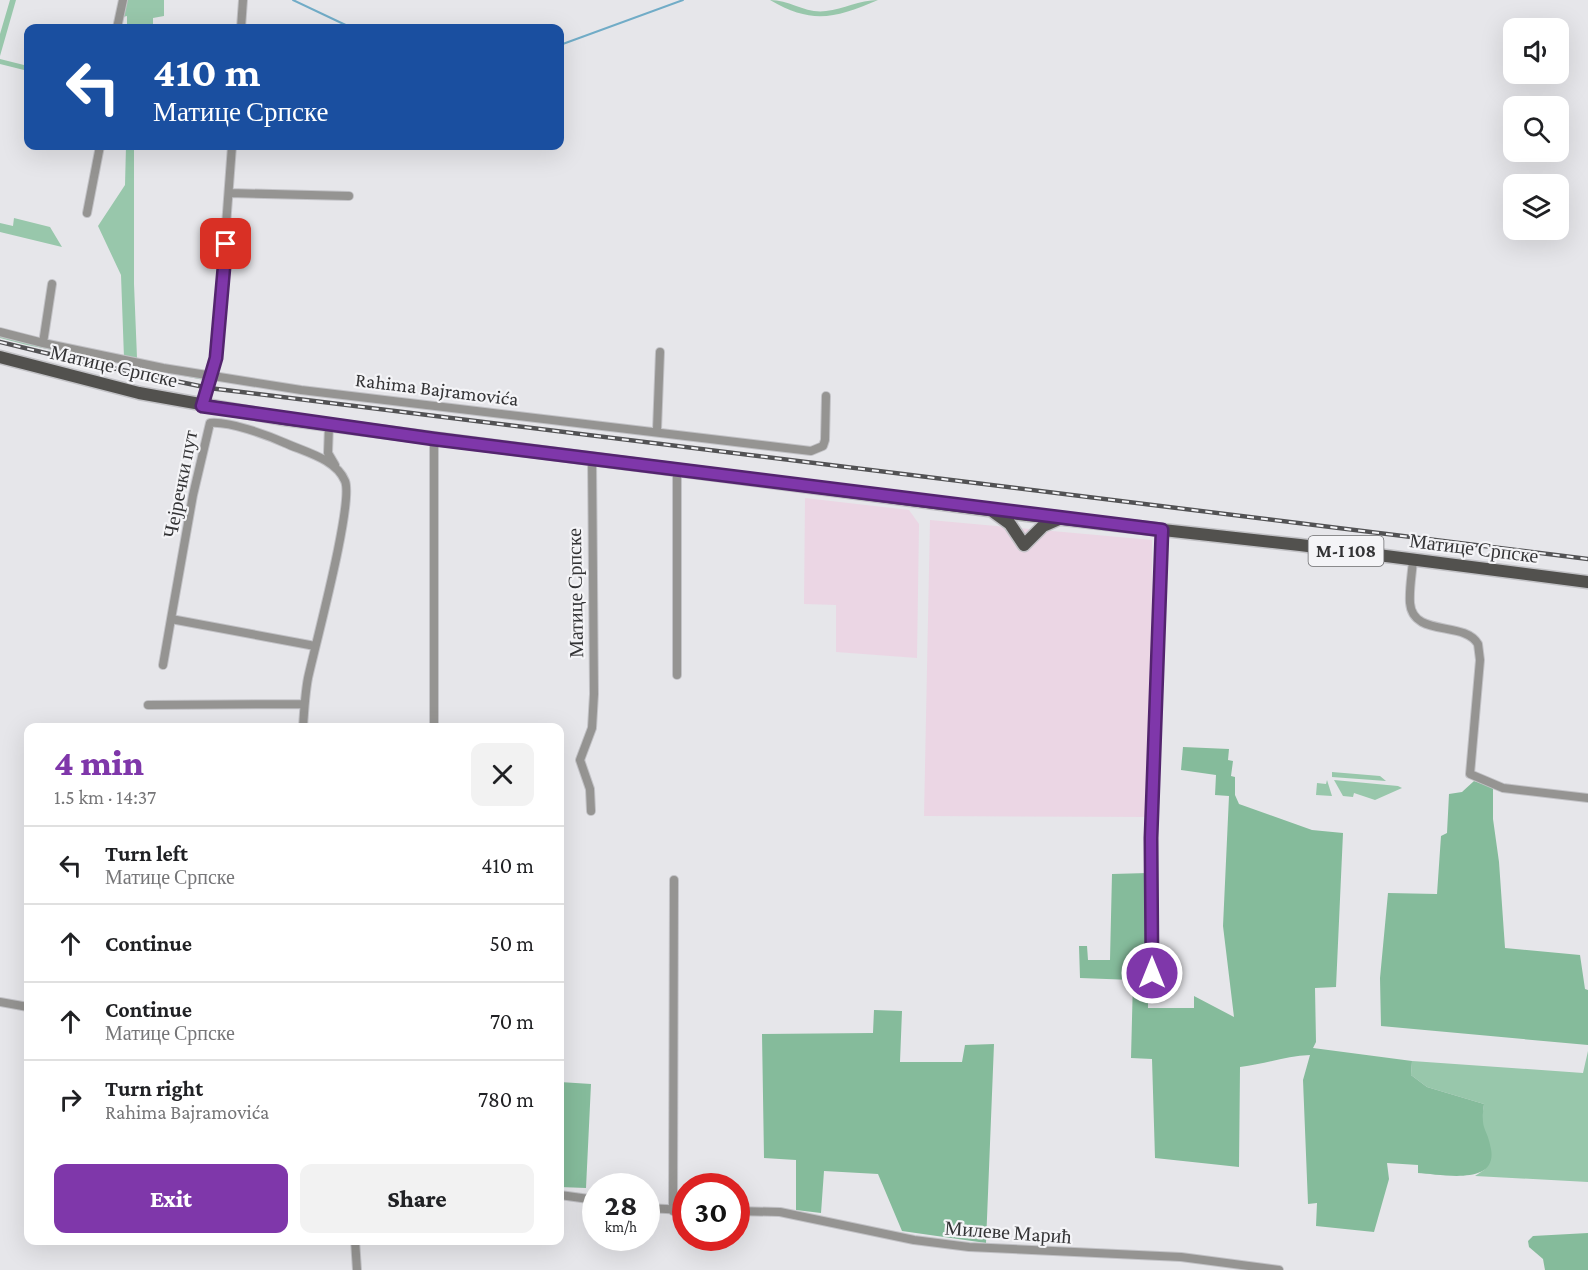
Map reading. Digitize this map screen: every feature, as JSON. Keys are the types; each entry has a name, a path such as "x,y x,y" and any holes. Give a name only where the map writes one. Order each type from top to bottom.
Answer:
{"main road":[{"name":"Матице Српске","path":"0,357 94,383 202,406 329,425 678,468 1027,515 1588,582"},
{"path":"990,509 1010,524 1024,545 1043,526 1060,518"}],"street":[{"path":"118,24 123,0"},
{"path":"241,24 243,0"},
{"path":"87,213 99,150"},
{"path":"202,406 212,377 221,314 232,150"},
{"path":"229,193 349,196"},
{"path":"43,343 52,284"},
{"name":"Rahima Bajramovića","path":"0,332 43,343 212,377 301,390 812,450 823,447 825,440 826,396"},
{"path":"657,430 660,352"},
{"name":"Чејречки пут","path":"163,665 208,425 214,423 229,425 280,441 336,466"},
{"path":"303,723 304,704 347,492 346,483 328,453 329,425"},
{"path":"434,439 434,723"},
{"name":"Матице Српске","path":"591,811 591,789 580,760 592,728 595,637 592,458"},
{"path":"677,675 678,468"},
{"path":"1152,973 1151,838 1162,530"},
{"path":"1413,560 1410,603 1415,616 1425,624 1469,635 1478,644 1480,660 1470,774 1503,788 1588,798"},
{"path":"171,619 315,646"},
{"path":"148,705 304,704"},
{"path":"673,1173 674,880"},
{"path":"0,1002 24,1007"},
{"path":"564,1196 582,1198"},
{"name":"Милеве Мaрић","path":"750,1211 780,1212 915,1240 969,1247 1181,1257 1279,1270"},
{"path":"355,1245 357,1270"}],"shaded area":[{"path":"805,498 909,510 919,524 917,658 836,652 836,605 804,604"},
{"path":"930,520 1152,540 1151,817 924,816"}],"green space":[{"path":"10,0 16,0 0,56 0,34"},
{"path":"120,0 164,0 164,16 153,18 153,24 127,24 127,16 123,17"},
{"path":"770,0 819,11 878,0 836,15 812,16 785,8"},
{"path":"0,59 24,65 24,70 0,64"},
{"path":"126,150 134,150 134,284 137,358 124,358 121,275 98,226 125,185"},
{"path":"14,218 50,227 62,247 0,232 0,223 13,226"},
{"path":"0,332 204,375 204,380 27,345 0,338"},
{"path":"1183,747 1229,749 1228,760 1233,761 1231,776 1235,777 1235,795 1239,804 1312,830 1343,833 1336,987 1315,988 1316,1042 1313,1048 1412,1061 1411,1075 1427,1087 1484,1104 1483,1124 1491,1149 1491,1161 1486,1169 1477,1174 1452,1176 1418,1173 1418,1165 1387,1163 1389,1179 1374,1232 1316,1226 1317,1203 1308,1204 1303,1080 1310,1055 1240,1067 1239,1167 1155,1158 1152,1059 1131,1058 1133,980 1080,978 1079,946 1087,946 1088,960 1110,960 1112,874 1148,873 1148,1008 1194,1008 1194,996 1234,1017 1223,926 1229,796 1215,795 1216,775 1181,770"},
{"path":"1332,772 1380,776 1386,781 1332,777"},
{"path":"1327,780 1332,796 1316,795 1317,783 1326,784"},
{"path":"1334,780 1402,788 1375,800 1354,793 1353,797 1343,796"},
{"path":"1474,781 1493,787 1493,819 1499,862 1505,948 1580,955 1585,989 1588,990 1588,1045 1381,1026 1380,978 1388,893 1437,894 1441,836 1447,833 1449,794 1462,792"},
{"path":"874,1010 902,1011 900,1062 962,1062 965,1045 994,1044 986,1243 902,1231 878,1174 824,1171 821,1213 796,1210 796,1160 764,1158 762,1034 873,1033"},
{"path":"1588,1051 1588,1182 1475,1176 1484,1170 1490,1161 1487,1138 1481,1125 1484,1104 1427,1087 1411,1075 1412,1061 1583,1073"},
{"path":"564,1082 591,1084 587,1173 582,1173 582,1188 564,1187"},
{"path":"1588,1233 1588,1270 1545,1270 1543,1259 1529,1247 1528,1241 1533,1236"}],"waterway":[{"path":"293,0 344,24"},
{"path":"564,44 683,0"}],"railway":[{"path":"0,342 209,388 1588,559"}],"route":[{"path":"226,244 216,358 202,406 434,439 761,478 1027,515 1162,530 1151,838 1152,973"}]}
